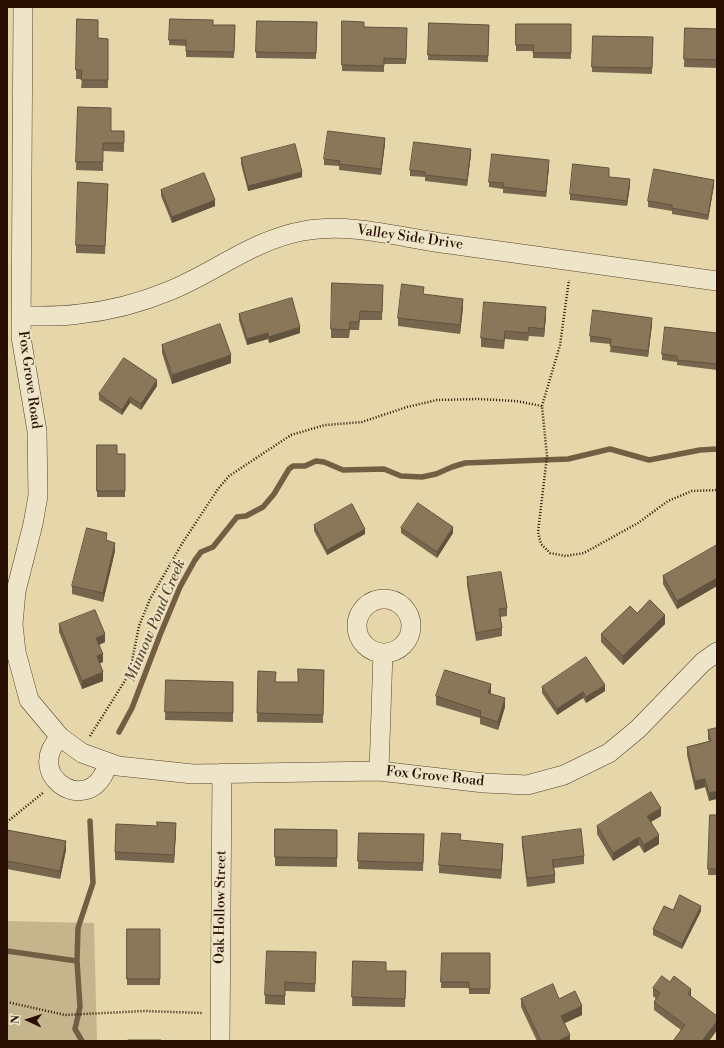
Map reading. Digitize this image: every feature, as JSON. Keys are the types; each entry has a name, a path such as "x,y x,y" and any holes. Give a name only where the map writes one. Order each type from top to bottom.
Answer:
{"street":[{"name":"Fox Grove Road","path":"22,7 21,316 25,361 37,431 38,496 33,524 16,591 13,624 16,652 29,700 60,737 78,750 118,766 193,774 379,771 484,783 527,785 564,775 609,753 638,729 703,662 717,652"},
{"name":"Valley Side Drive","path":"21,316 78,314 128,305 170,291 229,259 273,239 304,231 342,229 384,232 440,243 717,281"},
{"path":"379,771 383,653"},
{"path":"60,737 52,745 48,756 49,768 54,779 62,786 73,791 84,790 95,785 103,777 108,763"},
{"name":"Oak Hollow Street","path":"220,1041 222,773"}],"path":[{"path":"571,261 560,345 542,406 547,456 538,532 540,544 550,552 566,556 584,553 638,523 668,501 692,491 717,490"},
{"path":"78,750 85,744 126,679 131,666 139,626 150,599 183,542 218,489 229,476 291,435 325,425 362,422 407,407 437,400 486,400 529,403 542,406"},
{"path":"7,822 43,792 54,779"},
{"path":"7,1002 65,1015 144,1011 220,1013"}],"shaded area":[{"path":"7,921 94,923 97,1041 7,1041"}],"building":[{"path":"77,19 98,20 98,38 108,39 108,80 81,80 82,70 76,70"},
{"path":"170,19 213,20 213,25 235,25 234,52 186,51 186,40 169,40"},
{"path":"257,21 317,22 316,53 256,52"},
{"path":"342,21 364,22 364,27 407,28 406,59 384,58 384,66 342,65"},
{"path":"429,23 489,25 488,56 428,55"},
{"path":"516,24 571,24 571,53 533,53 534,45 516,45"},
{"path":"685,28 717,29 717,60 684,59"},
{"path":"593,36 653,37 652,68 592,67"},
{"path":"78,107 111,108 111,131 124,131 124,143 103,143 103,162 76,162"},
{"path":"328,131 385,138 381,169 339,164 340,161 324,159"},
{"path":"414,142 471,149 467,180 425,175 425,172 410,170"},
{"path":"295,144 302,172 248,186 241,158"},
{"path":"492,154 549,160 546,192 503,187 504,183 489,182"},
{"path":"573,164 609,168 609,177 630,179 627,201 570,194"},
{"path":"654,169 714,180 708,215 672,208 672,205 648,201"},
{"path":"204,173 215,200 172,217 161,190"},
{"path":"78,182 108,184 105,246 76,245"},
{"path":"332,283 383,285 382,312 360,311 359,322 350,322 349,330 331,329"},
{"path":"402,284 424,287 423,294 463,299 460,325 398,318"},
{"path":"292,298 300,327 269,337 268,333 247,339 239,314"},
{"path":"484,302 546,307 544,329 529,327 528,333 505,331 504,341 481,338"},
{"path":"593,310 652,318 648,351 610,346 611,339 590,336"},
{"path":"220,324 231,355 172,375 162,345"},
{"path":"665,327 717,333 717,364 677,360 677,356 662,354"},
{"path":"124,358 157,380 141,404 130,397 122,410 99,394"},
{"path":"97,445 117,445 117,454 125,454 125,491 97,491"},
{"path":"418,503 453,527 437,552 401,528"},
{"path":"352,504 365,529 327,550 314,525"},
{"path":"87,528 107,533 106,540 115,543 103,593 72,586"},
{"path":"717,545 717,578 677,601 663,576"},
{"path":"501,572 507,608 499,609 502,628 476,633 467,577"},
{"path":"650,600 665,615 623,656 601,634 630,606 637,613"},
{"path":"95,610 105,634 96,638 103,654 97,656 103,672 82,681 59,624"},
{"path":"586,657 605,685 586,697 583,692 557,709 542,687"},
{"path":"298,669 324,670 323,715 257,713 258,671 276,672 275,682 298,682"},
{"path":"445,670 491,684 488,693 505,698 498,722 480,716 481,711 436,696"},
{"path":"166,680 233,682 233,713 165,712"},
{"path":"717,728 717,791 709,793 705,779 695,781 687,747 711,741 708,730"},
{"path":"651,792 661,808 647,816 659,835 644,845 639,837 613,853 597,826"},
{"path":"710,815 717,815 717,869 708,869"},
{"path":"157,822 176,823 174,855 115,852 116,824 157,826"},
{"path":"275,829 337,830 337,858 275,857"},
{"path":"581,829 584,856 552,860 555,875 527,878 522,837"},
{"path":"7,830 66,841 60,871 7,861"},
{"path":"359,833 424,834 423,863 358,861"},
{"path":"442,833 461,834 460,840 503,844 501,870 439,865"},
{"path":"680,895 701,906 682,944 653,929 664,906 673,910"},
{"path":"127,929 160,929 160,979 127,979"},
{"path":"267,951 316,952 315,984 285,982 285,996 265,995"},
{"path":"442,953 490,953 490,989 469,989 469,982 441,982"},
{"path":"353,961 386,962 386,971 406,971 405,999 352,997"},
{"path":"662,976 670,982 674,976 691,989 688,994 717,1016 717,1021 702,1041 673,1041 685,1025 654,1002 660,993 653,988"},
{"path":"553,984 559,999 575,991 582,1006 561,1016 570,1035 558,1041 541,1041 521,999"},
{"path":"161,1040 161,1041 128,1041"}],"waterway":[{"name":"Minnow Pond Creek","path":"119,732 132,708 180,587 195,560 201,552 213,547 237,517 246,516 263,507 274,494 289,469 293,466 305,466 316,461 324,462 343,470 384,469 401,476 422,477 436,474 465,463 568,459 610,449 649,460 700,450 717,449"},
{"name":"Minnow Pond Creek","path":"82,1041 75,1029 80,1007 77,961 78,928 93,883 90,821"},
{"path":"7,951 77,961"}]}
